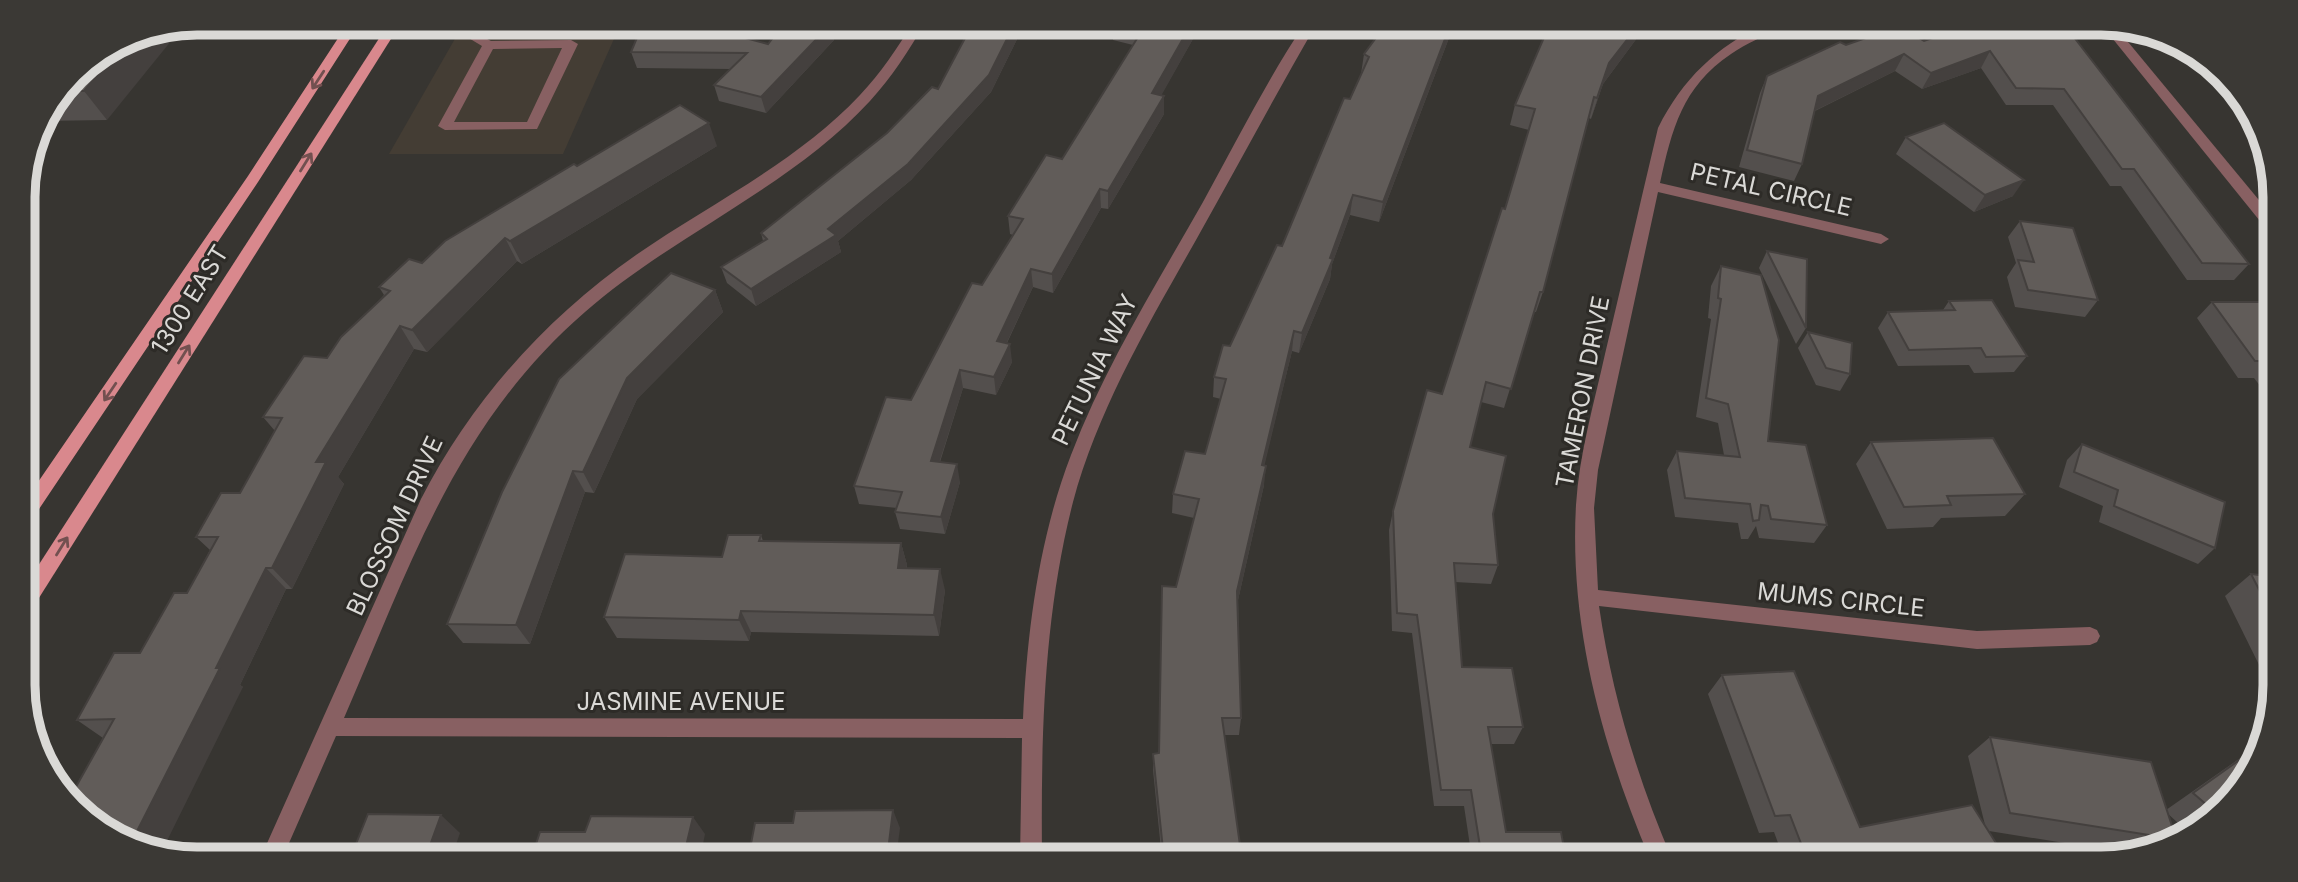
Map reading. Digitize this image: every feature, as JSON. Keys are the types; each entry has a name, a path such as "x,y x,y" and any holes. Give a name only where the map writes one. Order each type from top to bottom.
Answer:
{"main road":[{"name":"1300 EAST","path":"35,501 246,191 347,35"},
{"name":"1300 EAST","path":"35,587 387,35"}],"street":[{"path":"471,35 489,45 572,44 532,126 445,126 489,45"},
{"name":"BLOSSOM DRIVE","path":"276,847 430,499 453,453 488,402 538,343 589,298 643,258 761,185 845,118 882,79 911,35"},
{"name":"PETUNIA WAY","path":"1031,847 1033,729 1043,619 1057,533 1078,459 1104,397 1132,341 1304,35"},
{"name":"TAMERON DRIVE","path":"1657,847 1619,746 1598,667 1588,597 1585,507 1597,429 1665,128 1678,98 1705,65 1737,41 1750,35"},
{"path":"2116,36 2263,215"},
{"name":"PETAL CIRCLE","path":"1651,186 1881,239"},
{"name":"MUMS CIRCLE","path":"1588,597 1977,640 2090,636"},
{"name":"JASMINE AVENUE","path":"329,727 1033,729"}],"shaded area":[{"path":"457,35 616,35 563,154 389,154"}],"building":[{"path":"638,35 734,35 768,44 775,35 820,35 761,97 714,85 747,53 631,52"},
{"path":"967,35 1009,35 989,75 908,164 828,229 836,235 751,289 721,267 767,239 761,233 887,133 932,87 938,89"},
{"path":"1139,35 1185,35 1152,93 1164,96 1108,191 1100,189 1052,274 1031,269 997,341 1010,344 994,377 960,370 931,461 957,464 941,517 895,512 902,492 854,486 886,397 911,400 972,283 982,285 1023,219 1008,216 1046,155 1062,159"},
{"path":"1378,35 1446,35 1383,202 1353,195 1330,258 1333,259 1302,333 1294,331 1262,465 1266,466 1237,591 1241,718 1222,718 1240,847 1163,847 1153,754 1159,753 1162,586 1176,587 1199,499 1173,494 1185,451 1205,454 1226,379 1214,377 1223,345 1230,346 1277,245 1282,246 1344,98 1350,99 1369,57 1364,54"},
{"path":"1545,35 1631,35 1609,63 1597,98 1594,97 1543,292 1540,292 1511,389 1486,382 1470,447 1506,456 1493,514 1498,565 1454,563 1462,667 1512,668 1523,727 1488,727 1506,832 1561,832 1564,847 1480,847 1471,790 1441,790 1417,615 1397,613 1393,511 1427,390 1442,394 1502,208 1505,209 1535,109 1515,105"},
{"path":"1874,35 1914,35 1924,41 1941,35 2072,35 2249,264 2202,263 2134,169 2122,169 2064,89 2016,88 1990,51 1931,73 1904,54 1818,96 1802,164 1747,150 1767,76 1840,42 1846,45"},
{"path":"109,61 84,91 74,91"},
{"path":"680,105 709,123 510,241 505,238 412,330 400,326 316,462 326,462 272,568 266,568 216,668 220,668 136,834 107,820 74,791 114,719 77,720 114,653 140,653 174,593 187,593 218,537 196,537 221,493 240,493 282,418 263,417 304,356 327,358 341,337 390,291 379,287 409,259 422,263 445,241 574,164 577,166"},
{"path":"1944,123 2024,180 1985,195 1906,137"},
{"path":"2020,221 2073,228 2098,300 2028,290 2018,260 2034,262"},
{"path":"1767,251 1807,259 1806,328"},
{"path":"1721,266 1761,275 1779,340 1768,441 1806,445 1827,525 1771,519 1768,506 1761,505 1759,520 1753,521 1750,504 1685,498 1677,451 1740,457 1728,404 1706,398 1721,299 1718,298"},
{"path":"671,273 715,290 627,378 583,472 573,471 516,625 447,624 502,492 559,379"},
{"path":"1992,300 2027,356 1986,357 1981,348 1909,350 1888,312 1955,310 1949,301"},
{"path":"2212,302 2261,302 2263,305 2263,361 2255,361"},
{"path":"1808,332 1852,343 1850,374 1826,368"},
{"path":"1993,438 2025,494 1947,496 1951,505 1904,507 1871,442"},
{"path":"2082,444 2225,502 2215,548 2114,506 2118,490 2074,472"},
{"path":"728,535 761,535 759,541 901,543 898,568 940,569 934,615 741,611 739,620 604,617 625,554 722,557"},
{"path":"2251,574 2263,575 2263,597"},
{"path":"1794,671 1860,827 1972,805 1998,847 1802,847 1790,815 1775,816 1722,675"},
{"path":"1990,737 2151,762 2173,829 2157,836 2010,813"},
{"path":"2246,755 2236,775 2208,806 2193,793"},
{"path":"893,810 888,847 750,847 755,823 793,823 795,811"},
{"path":"368,814 441,815 429,847 355,847"},
{"path":"591,816 693,817 686,847 535,847 540,832 585,832"}]}
